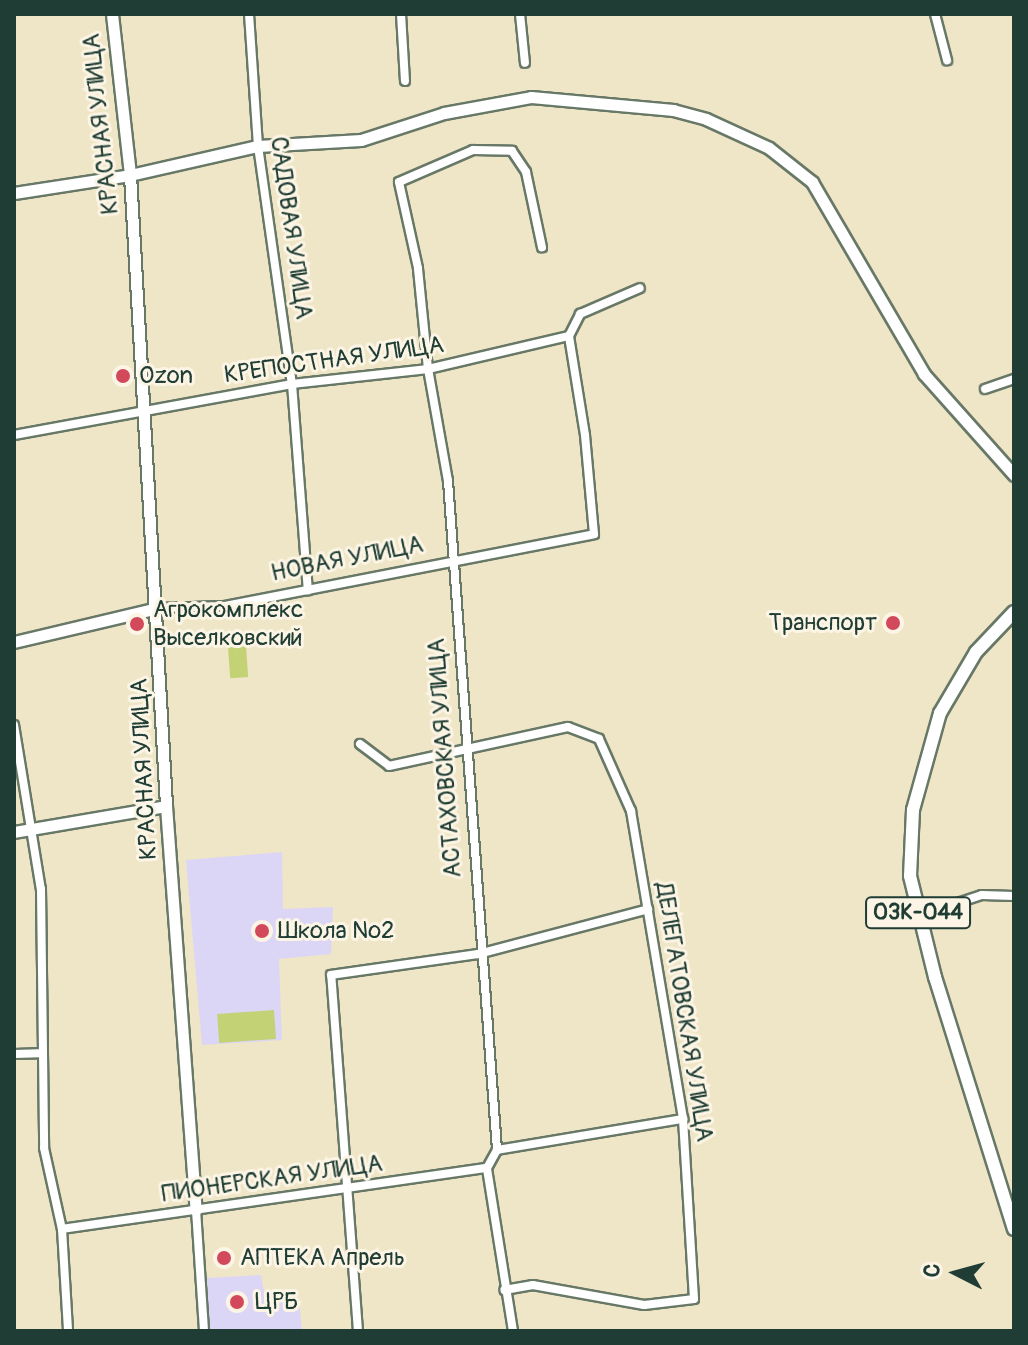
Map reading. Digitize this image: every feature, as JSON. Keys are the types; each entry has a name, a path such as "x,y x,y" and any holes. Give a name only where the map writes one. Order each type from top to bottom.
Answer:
{"main road":[{"name":"03К-044","path":"1014,612 954,685 923,763 910,847 918,916 1014,1229"}],"street":[{"name":"КРАСНАЯ УЛИЦА","path":"112,14 130,175 147,409 166,806 204,1331"},
{"name":"САДОВАЯ УЛИЦА","path":"249,14 258,146 292,384 308,590"},
{"path":"401,14 405,81"},
{"path":"520,14 525,63"},
{"path":"935,14 947,60"},
{"path":"14,193 130,175 258,146 361,140 444,113 531,97 673,110 734,131 769,148 812,182 924,374 1014,475"},
{"name":"АСТАХОВСКАЯ УЛИЦА","path":"497,1150 478,954 450,560 448,481 428,369 418,268 399,182 473,150 512,151 526,172 542,247"},
{"path":"569,336 580,314 640,288"},
{"name":"КРЕПОСТНАЯ УЛИЦА","path":"14,435 292,384 428,369 569,336"},
{"name":"НОВАЯ УЛИЦА","path":"14,642 158,608 225,606 594,534 585,435 569,336"},
{"path":"985,389 1014,379"},
{"path":"14,725 41,889 39,1053 44,1148 62,1229 68,1331"},
{"name":"ДЕЛЕГАТОВСКАЯ УЛИЦА","path":"465,747 568,727 599,739 631,811 683,1119 694,1299 644,1305 533,1285 504,1290"},
{"path":"360,744 389,766 465,747"},
{"path":"14,832 166,806"},
{"path":"918,916 982,895 1014,896"},
{"path":"358,1331 331,975 478,954 648,909"},
{"path":"14,1054 39,1053"},
{"path":"513,1331 504,1290 487,1168 497,1150 683,1119"},
{"name":"ПИОНЕРСКАЯ УЛИЦА","path":"62,1229 487,1168"}],"shaded area":[{"name":"Школа №2","path":"282,852 283,909 333,907 331,954 279,959 282,1040 202,1045 186,860"},
{"name":"ЦРБ","path":"261,1275 266,1303 299,1301 302,1331 209,1331 207,1278"}],"green space":[{"path":"246,646 248,677 230,678 228,647"},
{"path":"274,1010 276,1039 219,1043 217,1014"}],"place":[{"name":"Ozon","path":"123,376"},
{"name":"Транспорт","path":"893,623"},
{"name":"Агрокомплекс Выселковский","path":"137,624"},
{"name":"Школа №2","path":"262,931"},
{"name":"АПТЕКА Апрель","path":"224,1258"},
{"name":"ЦРБ","path":"237,1302"}]}
